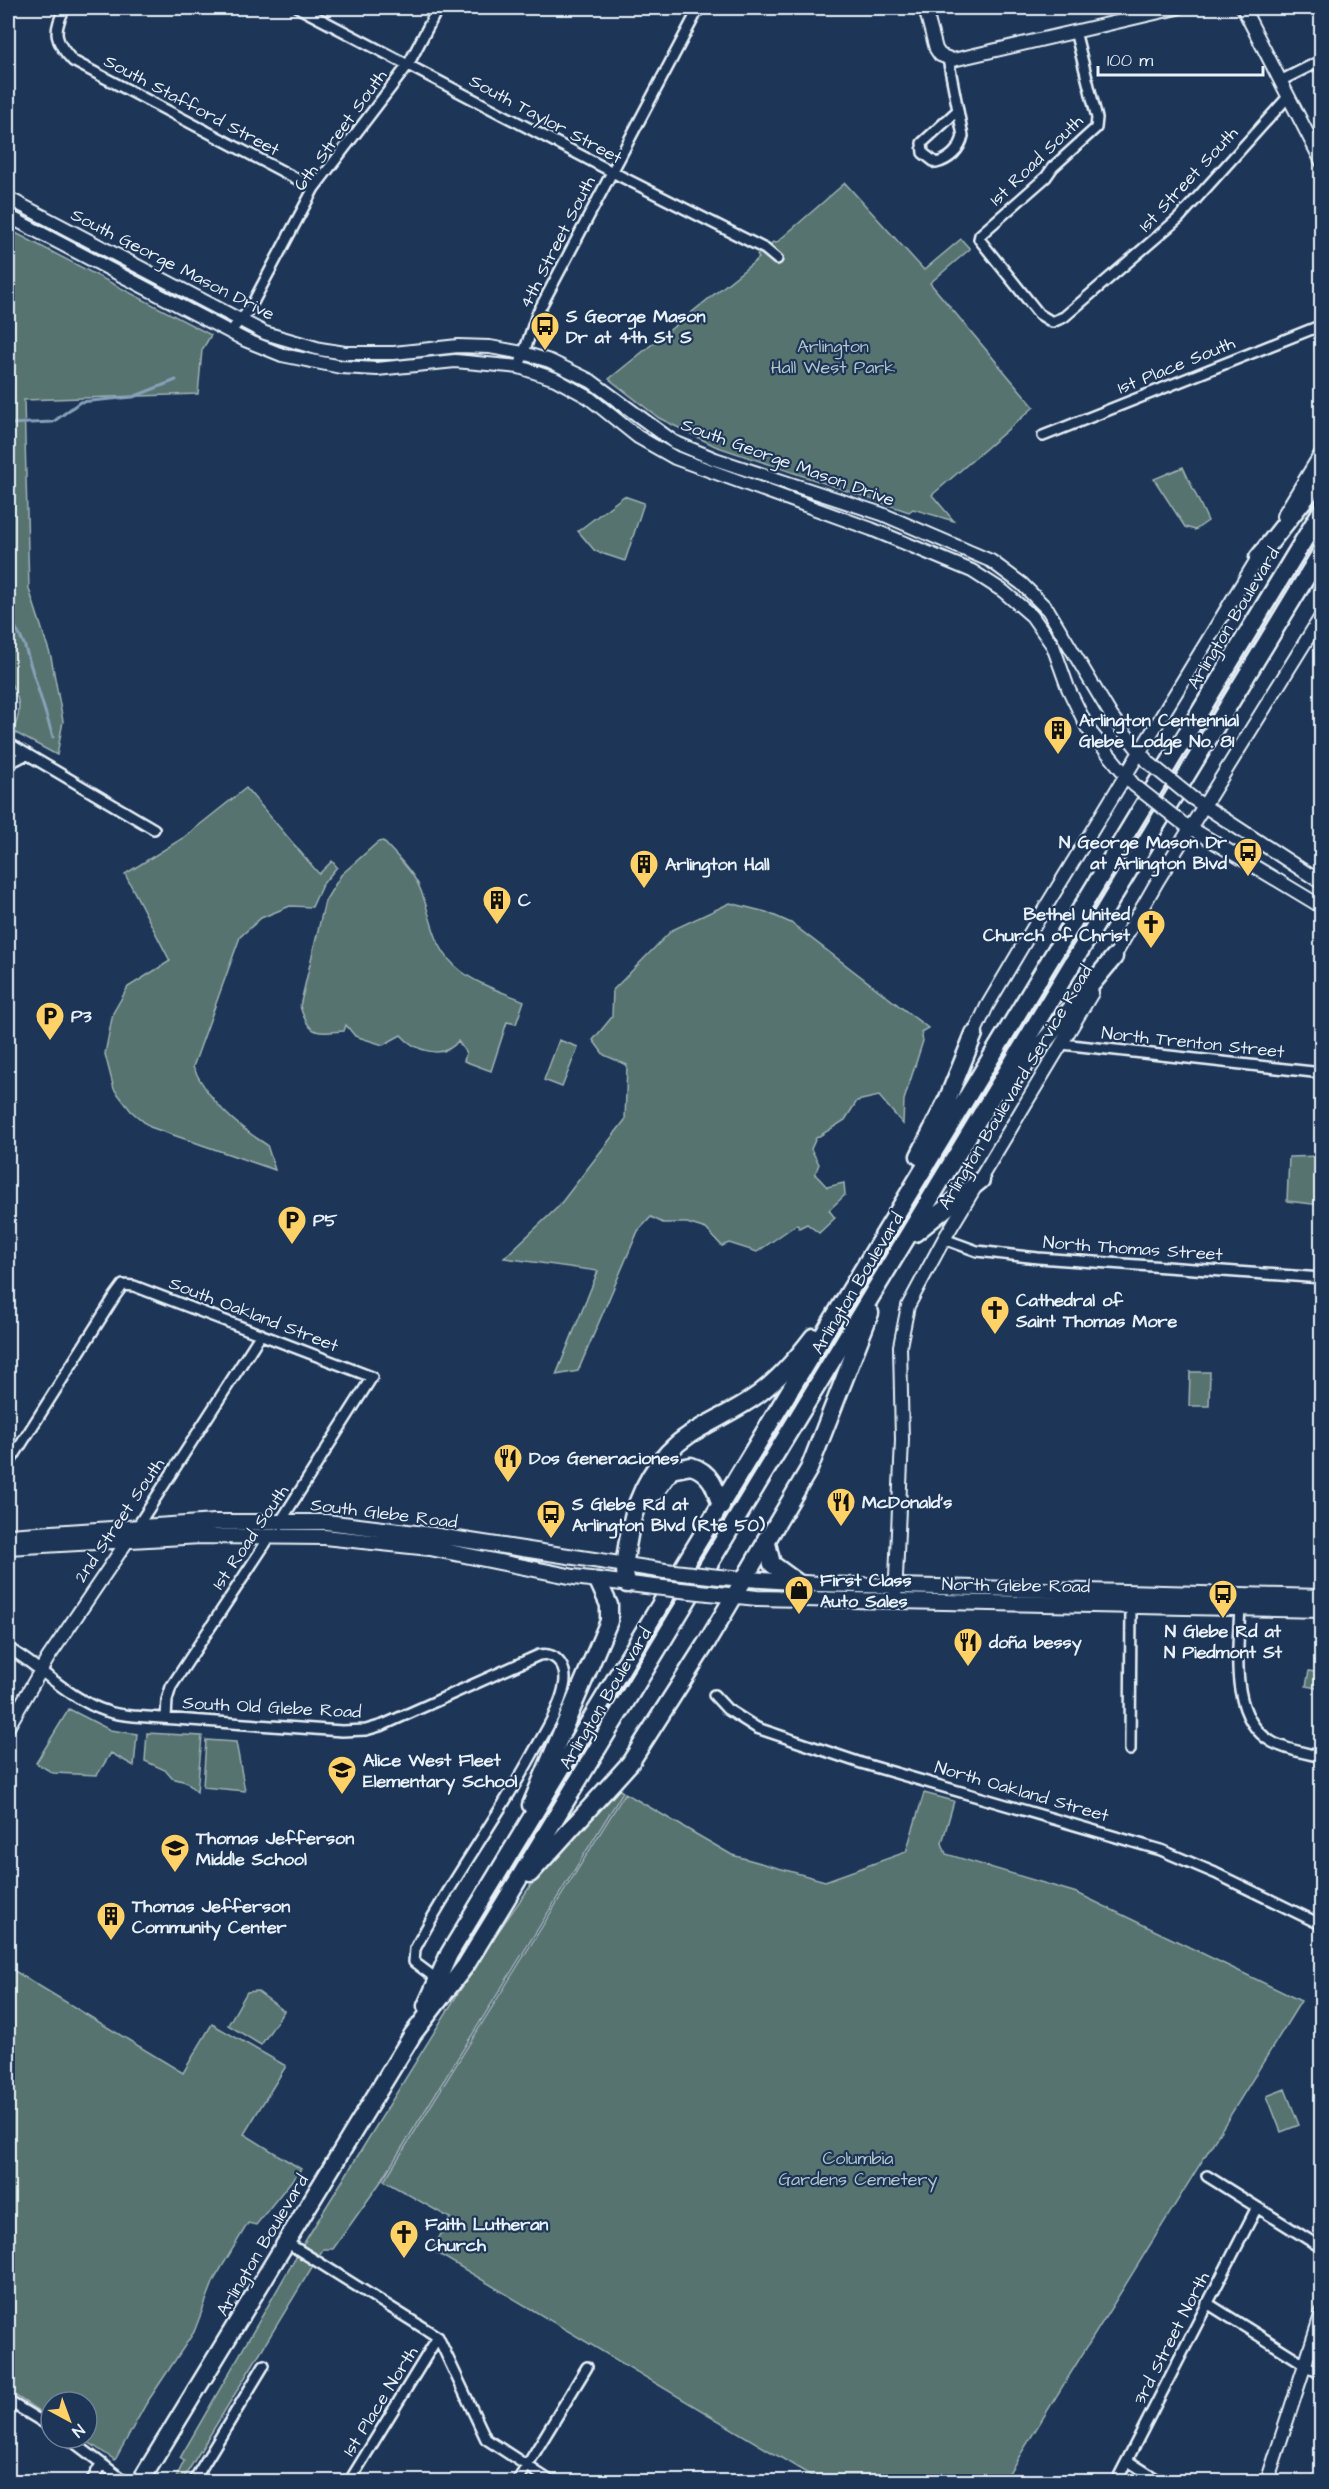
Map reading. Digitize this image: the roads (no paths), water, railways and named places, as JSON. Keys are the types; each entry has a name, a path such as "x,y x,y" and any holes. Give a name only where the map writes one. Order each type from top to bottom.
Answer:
{"highway":[{"path":"1258,558 1322,477"},
{"name":"Arlington Boulevard","path":"144,2476 416,2028 449,1954 1322,510"},
{"name":"Arlington Boulevard","path":"416,2028 466,1965 1322,551"},
{"path":"974,1125 1114,957"},
{"path":"902,1202 903,1186 948,1098 974,1034"},
{"path":"905,1241 981,1180"},
{"path":"627,1584 638,1502 661,1461 688,1436 747,1402 779,1377 860,1277"},
{"path":"504,1903 630,1763 734,1596 814,1458 882,1279"},
{"path":"630,1567 648,1508 659,1483 671,1470 691,1466 705,1473 715,1486 721,1507"},
{"path":"766,1539 772,1564 798,1583"},
{"path":"516,1844 539,1782 609,1621 609,1605 598,1581"}],"main road":[{"path":"925,8 936,49 948,59 961,59 1177,8"},
{"path":"1243,8 1287,98 1322,162"},
{"name":"South George Mason Drive","path":"8,198 240,321 292,342 345,353 394,352 458,346 490,347 524,353 550,361 591,381 674,442 715,459 882,514 991,561 1022,584 1048,610 1112,717 1144,758 1204,807 1322,883"},
{"name":"South George Mason Drive","path":"8,216 230,332 282,355 341,367 377,369 455,361 519,367 555,379 588,397 639,437 675,458 923,550 972,571 1003,591 1032,616 1053,646 1068,688 1088,729 1130,781 1186,825 1322,907"},
{"path":"974,1034 987,1006 1037,921 1144,758 1258,558 1322,452"},
{"name":"Arlington Boulevard Service Road","path":"896,1593 902,1440 899,1385 903,1326 917,1286 1114,957 1186,825 1204,807 1322,615"},
{"name":"South Glebe Road","path":"8,1547 215,1522 326,1522 431,1541 719,1577"},
{"name":"South Glebe Road","path":"8,1536 133,1533 271,1534 431,1541 533,1568 598,1581 709,1593"},
{"name":"2nd Street South","path":"8,1727 41,1670 133,1533"},
{"path":"533,1568 536,1553"},
{"name":"North Glebe Road","path":"719,1577 896,1593"},
{"name":"North Glebe Road","path":"709,1593 734,1596 896,1593 1132,1598 1240,1602 1322,1610"},
{"name":"North Glebe Road","path":"1240,1602 1322,1597"},
{"path":"1267,2481 1322,2312"}],"street":[{"name":"South Stafford Street","path":"64,8 57,22 59,46 73,61 314,188"},
{"name":"South Taylor Street","path":"299,8 612,172 765,249 777,259"},
{"name":"6th Street South","path":"230,332 249,310 314,188 408,65 438,8"},
{"name":"4th Street South","path":"519,367 537,314 699,8"},
{"name":"1st Road South","path":"1052,322 1039,314 980,243 980,235 1046,177 1053,167 1096,128 1097,118 1075,31"},
{"path":"948,59 956,112 963,136 962,143 941,162 931,161 923,153 922,143 956,112"},
{"path":"1280,81 1322,60"},
{"name":"1st Street South","path":"1052,322 1064,317 1167,230 1287,98"},
{"name":"1st Place South","path":"1043,436 1322,325"},
{"path":"8,743 154,829"},
{"path":"8,764 27,754"},
{"name":"North Trenton Street","path":"1062,1044 1322,1073"},
{"name":"North Thomas Street","path":"944,1239 977,1251 1038,1258 1322,1278"},
{"name":"South Oakland Street","path":"8,1465 123,1285 134,1286 372,1377"},
{"name":"2nd Street South","path":"133,1533 261,1334"},
{"name":"1st Road South","path":"166,1718 171,1687 372,1377"},
{"path":"1130,1750 1132,1598"},
{"path":"1240,1602 1240,1692 1243,1710 1253,1725 1272,1742 1322,1757"},
{"name":"South Old Glebe Road","path":"8,1648 41,1670 58,1685 105,1711 337,1731 366,1730 392,1721 539,1655"},
{"name":"Arlington Boulevard","path":"438,1980 414,1962 415,1949 519,1778 562,1696 565,1680 561,1664 550,1655 539,1655"},
{"name":"North Oakland Street","path":"714,1695 727,1709 757,1728 861,1763 1161,1850 1215,1873 1322,1925"},
{"path":"1207,2176 1256,2209 1322,2248"},
{"name":"3rd Street North","path":"1116,2481 1256,2209"},
{"path":"286,2242 438,2337 481,2432 494,2447 552,2481"},
{"path":"1207,2303 1322,2375"},
{"name":"1st Place North","path":"349,2481 438,2337"},
{"path":"193,2481 264,2365"},
{"path":"517,2481 587,2367"},
{"path":"8,2401 39,2420"},
{"path":"84,2450 126,2481"},
{"path":"1128,2461 1161,2481"},
{"path":"91,2481 102,2464"}],"waterway":[{"path":"8,424 53,422 80,402 133,397 176,380"},
{"path":"8,613 24,644 53,737"}],"place":[{"name":"S George Mason Dr at 4th St S","path":"545,352"},
{"name":"Arlington Centennial Glebe Lodge No. 81","path":"1058,756"},
{"name":"N George Mason Dr at Arlington Blvd","path":"1248,878"},
{"name":"Arlington Hall","path":"644,890"},
{"name":"C","path":"497,926"},
{"name":"Bethel United Church of Christ","path":"1151,950"},
{"name":"P3","path":"50,1042"},
{"name":"P5","path":"292,1246"},
{"name":"Cathedral of Saint Thomas More","path":"995,1336"},
{"name":"Dos Generaciones","path":"508,1484"},
{"name":"McDonald's","path":"841,1528"},
{"name":"S Glebe Rd at Arlington Blvd (Rte 50)","path":"551,1540"},
{"name":"First Class Auto Sales","path":"799,1616"},
{"name":"N Glebe Rd at N Piedmont St","path":"1223,1620"},
{"name":"doña bessy","path":"968,1668"},
{"name":"Alice West Fleet Elementary School","path":"342,1796"},
{"name":"Thomas Jefferson Middle School","path":"175,1874"},
{"name":"Thomas Jefferson Community Center","path":"111,1942"},
{"name":"Faith Lutheran Church","path":"404,2260"}],"park label":[{"name":"Arlington Hall West Park","path":"833,356"},
{"name":"Columbia Gardens Cemetery","path":"858,2168"}]}
